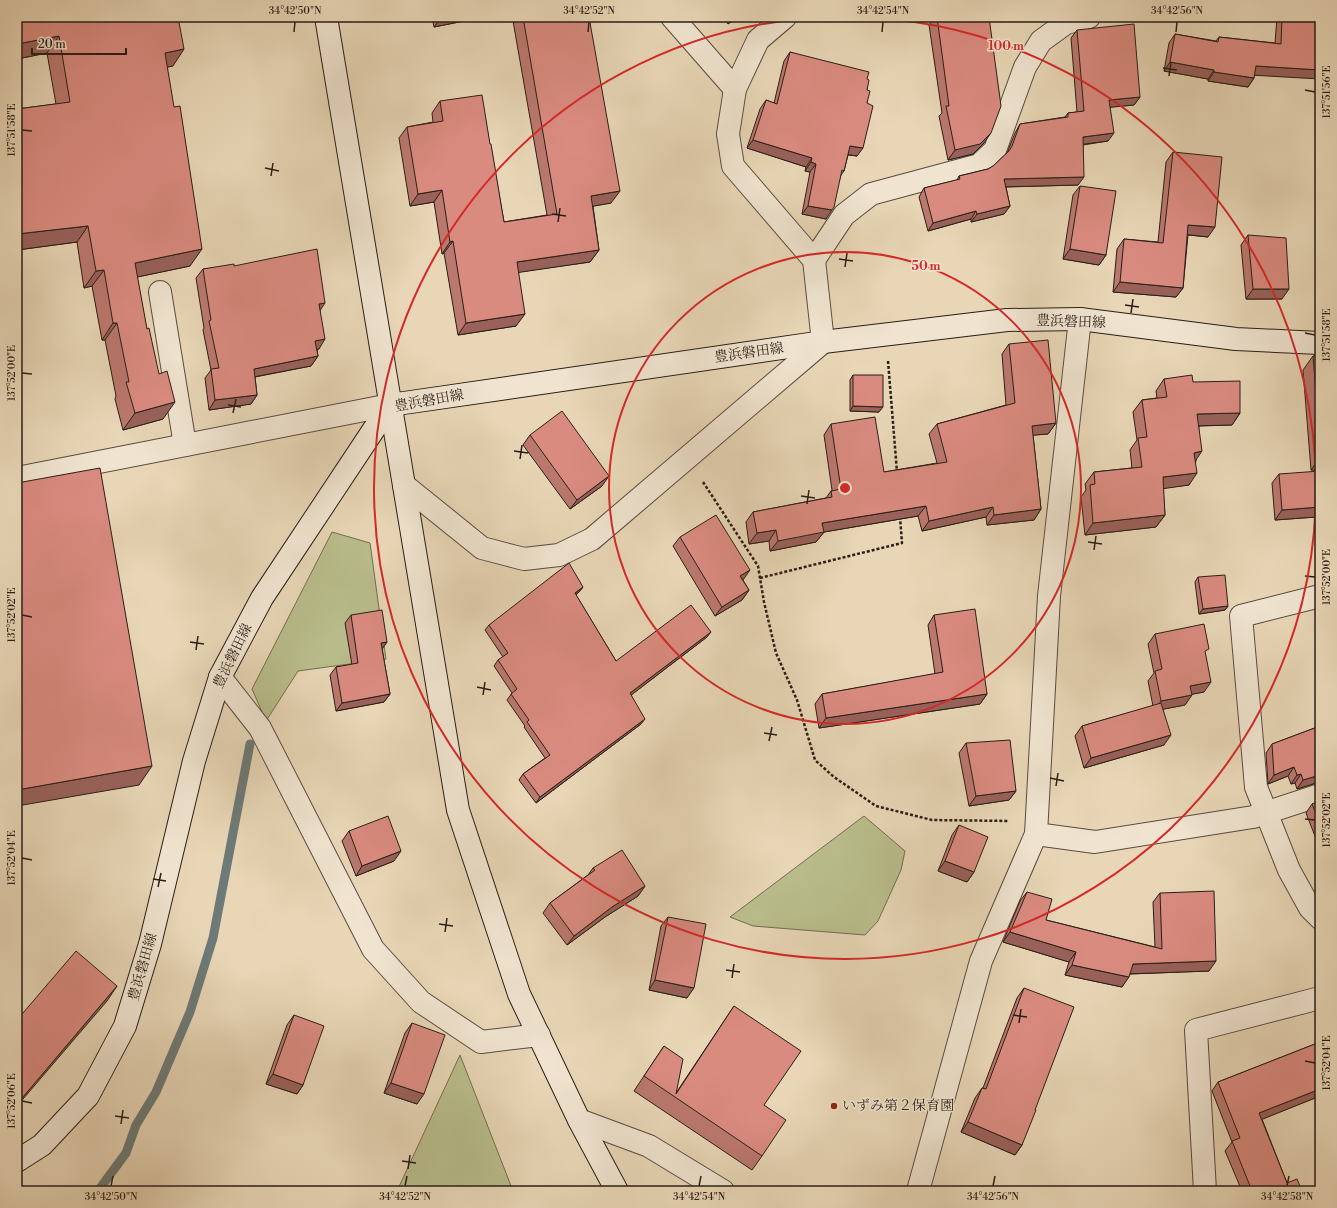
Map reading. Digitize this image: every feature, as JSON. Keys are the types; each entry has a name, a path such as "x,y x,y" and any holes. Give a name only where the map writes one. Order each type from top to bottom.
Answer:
{"street":[{"path":"326,17 458,810 519,994 579,1120 617,1191"},
{"path":"672,17 735,89"},
{"path":"404,485 482,548 524,559 559,555 592,539 823,342 814,260 733,166 728,134 735,89 758,40 785,17"},
{"path":"814,260 844,215 872,194 979,165 995,150 1026,67 1041,41 1066,22 1088,17"},
{"path":"160,292 185,445"},
{"path":"918,1191 981,961 1037,827 1048,596 1080,319"},
{"name":"豊浜磐田線","path":"17,1161 42,1145 88,1096 125,1026 150,944 194,761 220,677 262,598 390,405 823,342 1006,320 1080,319 1236,339 1320,343"},
{"path":"17,478 390,405"},
{"path":"1320,596 1241,616 1256,787 1289,870 1310,908 1320,918"},
{"path":"220,677 260,728 374,949 421,1002 481,1042 539,1035"},
{"path":"1037,827 1095,842 1253,817 1320,795"},
{"path":"1205,1191 1196,1030 1320,998"},
{"path":"579,1120 649,1146 723,1191"}],"path":[{"path":"886,335 897,474"},
{"path":"687,458 758,566 764,602 776,652 797,700 815,760 834,777 876,806 932,820 1037,827"},
{"path":"760,578 902,543 900,512"}],"green space":[{"path":"332,532 370,543 386,659 298,671 266,721 252,689"},
{"path":"864,816 905,851 901,870 878,921 865,935 753,926 730,917"},
{"path":"460,1055 513,1191 397,1191"}],"building":[{"path":"17,17 178,17 184,49 165,53 174,107 180,106 202,249 135,263 147,329 149,328 159,374 167,371 175,402 135,413 126,382 129,382 117,323 113,323 104,270 96,271 88,226 17,234 17,109 70,102 59,36 17,44"},
{"path":"523,17 589,17 620,191 591,196 599,250 517,262 525,314 466,323 453,241 450,242 442,190 418,194 407,127 443,121 440,101 482,95 504,222 557,214"},
{"path":"937,17 989,17 1001,106 991,133 980,144 955,150 946,106 949,106"},
{"path":"1282,17 1320,17 1320,70 1256,66 1254,78 1214,72 1214,70 1170,62 1175,34 1218,42 1219,37 1281,44"},
{"path":"1134,24 1140,97 1109,100 1114,133 1083,137 1084,177 1004,179 1010,206 977,214 976,211 933,223 924,188 960,179 959,176 988,169 993,166 1009,151 1020,124 1068,117 1068,113 1084,111 1077,30"},
{"path":"790,52 869,72 867,79 869,80 867,90 870,91 867,103 873,106 863,148 850,146 844,171 842,170 834,207 832,210 808,206 816,164 811,162 812,158 753,140 766,100 777,104"},
{"path":"1173,152 1222,157 1215,227 1188,225 1183,288 1120,282 1124,239 1163,243"},
{"path":"1080,186 1116,191 1106,255 1070,249"},
{"path":"1248,235 1286,238 1289,289 1253,289"},
{"path":"317,249 325,303 319,304 325,339 315,341 318,356 254,369 257,395 215,400 211,369 219,368 209,321 211,320 203,269 234,264 234,266"},
{"path":"1048,340 1056,423 1032,426 1041,509 994,515 993,507 929,521 926,506 822,523 824,532 778,541 776,530 757,533 753,512 832,497 831,491 841,489 831,424 875,417 884,472 947,462 937,424 1015,403 1009,344"},
{"path":"1313,356 1320,356 1320,444"},
{"path":"853,375 883,375 883,407 853,406"},
{"path":"1192,375 1193,382 1240,381 1240,413 1197,414 1202,451 1194,453 1197,473 1163,477 1165,515 1093,523 1090,485 1095,484 1094,472 1142,467 1138,438 1147,437 1142,400 1167,397 1164,379"},
{"path":"562,411 609,476 577,500 530,435"},
{"path":"100,468 152,766 17,790 17,483"},
{"path":"1320,471 1320,507 1282,510 1279,474"},
{"path":"716,515 750,570 740,576 749,590 722,607 680,537"},
{"path":"569,563 583,587 575,593 616,661 691,605 711,632 630,693 645,719 540,797 523,774 550,755 527,722 529,720 511,694 517,689 498,660 508,653 489,625"},
{"path":"1225,575 1228,606 1203,609 1198,577"},
{"path":"975,609 987,694 826,718 822,694 943,672 934,615"},
{"path":"382,610 387,642 381,643 390,694 342,703 336,667 358,663 351,615"},
{"path":"1204,624 1209,649 1205,651 1211,682 1190,686 1192,695 1161,701 1155,671 1162,669 1155,634"},
{"path":"1161,703 1171,735 1091,758 1082,726"},
{"path":"1320,726 1320,775 1303,780 1301,774 1297,775 1294,767 1274,775 1272,744"},
{"path":"1010,740 1016,791 976,796 966,743"},
{"path":"1320,801 1320,824 1312,804"},
{"path":"388,816 401,851 362,866 349,831"},
{"path":"959,825 988,837 974,872 945,861"},
{"path":"622,850 645,886 612,907 574,936 550,903 595,870 593,868"},
{"path":"1214,891 1216,961 1133,964 1129,977 1072,965 1076,952 1010,932 1027,892 1052,899 1046,920 1162,949 1160,893"},
{"path":"668,917 706,924 694,988 655,980"},
{"path":"76,951 117,986 17,1104 17,1020"},
{"path":"1024,988 1074,1007 1022,1145 968,1122 982,1088 986,1089"},
{"path":"734,1006 801,1051 764,1105 786,1120 762,1156 644,1076 664,1046 683,1059 676,1094"},
{"path":"294,1015 324,1026 303,1085 273,1074"},
{"path":"412,1023 445,1035 424,1094 391,1083"},
{"path":"1320,1042 1320,1089 1259,1113 1287,1183 1297,1179 1302,1191 1252,1191 1232,1141 1240,1138 1218,1082"}],"waterway":[{"path":"98,1191 126,1153 136,1125 156,1092 190,1012 213,938 250,744"}],"place":[{"name":"いずみ第２保育園","path":"834,1106"}]}
